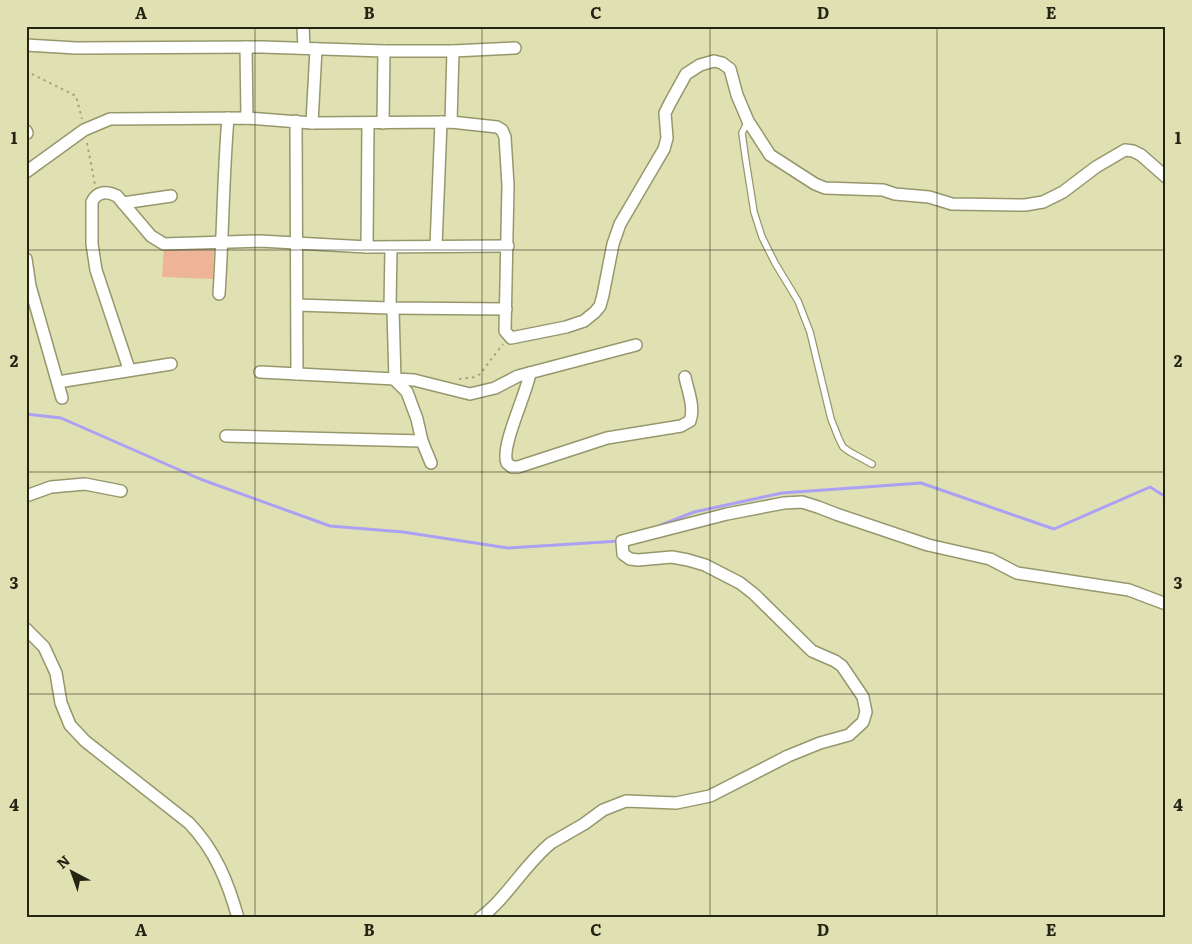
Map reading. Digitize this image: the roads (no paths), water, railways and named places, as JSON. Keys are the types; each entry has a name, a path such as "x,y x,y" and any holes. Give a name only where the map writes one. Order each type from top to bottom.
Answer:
{"street":[{"path":"303,26 304,48"},
{"path":"26,45 76,48 246,47 384,51 453,51 515,48"},
{"path":"246,47 247,118"},
{"path":"312,123 316,49"},
{"path":"383,123 384,51"},
{"path":"436,246 453,51"},
{"path":"26,172 84,130 110,119 247,118 312,123 446,122 496,127 502,130 505,137 507,167 508,246 505,331 509,337 514,338 584,321 600,306 613,244 620,224 664,149 667,138 666,112 686,74 700,65 709,62 724,64 732,73 737,95 748,121 766,150 775,159 815,184 833,189 883,190 895,194 929,197 960,205 1025,205 1043,202 1063,192 1096,167 1125,150 1141,155 1166,178"},
{"path":"219,294 223,177 228,118"},
{"path":"296,121 297,374"},
{"path":"367,247 368,123"},
{"path":"129,370 96,270 92,244 92,202 94,197 101,193 112,194 123,203 152,236 164,244 222,242 296,243 367,247 508,246"},
{"path":"123,203 171,196"},
{"path":"391,247 395,380 407,392 431,463"},
{"path":"26,259 28,286 62,398"},
{"path":"297,305 506,309"},
{"path":"260,372 425,382 470,394 495,388 518,376 636,345"},
{"path":"58,382 171,364"},
{"path":"530,373 505,456 507,463 512,467 518,467 607,438 681,426 690,421 692,415 692,406 685,377"},
{"path":"226,436 422,441"},
{"path":"26,496 52,487 85,484 121,491"},
{"path":"480,918 505,895 542,850 608,808 626,801 676,803 710,796 788,756 820,743 849,735 863,722 866,712 863,697 842,666 812,651 754,594 705,565 688,560 672,557 630,559 623,554 622,541 727,514 784,503 802,502 928,545 990,559 1017,573 1129,590 1166,604"},
{"path":"26,629 44,647 56,673 61,703 70,725 85,741 189,823 203,838 221,869 231,892 238,918"}],"lane":[{"path":"748,121 742,133 754,212 762,237 798,301 810,332 831,419 839,439 843,447 872,464"}],"waterway":[{"path":"26,414 61,418 200,479 330,526 403,532 508,548 620,541"},
{"path":"661,525 694,512 782,493 921,483 1054,529 1150,487 1166,497"}]}
